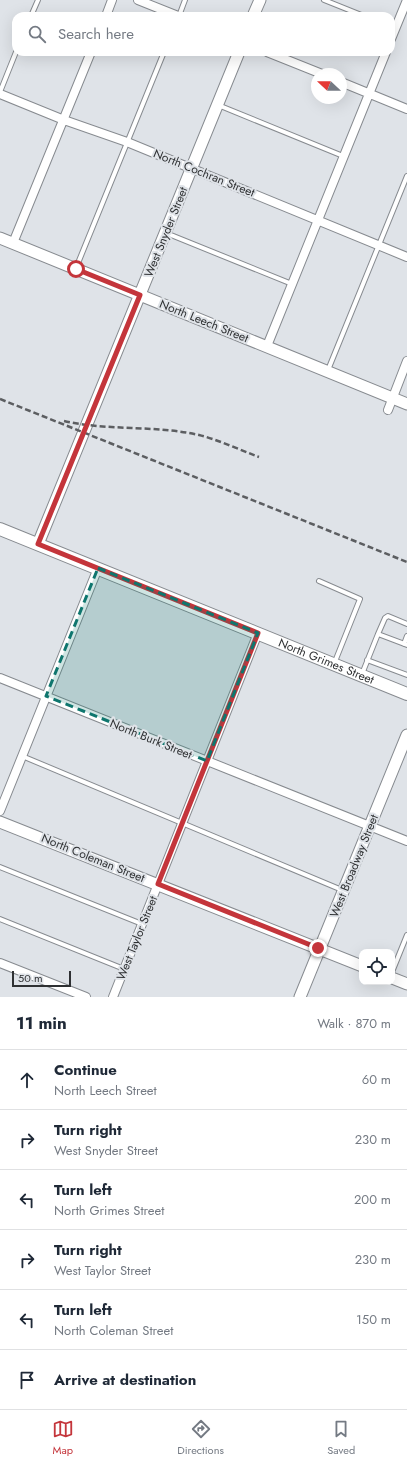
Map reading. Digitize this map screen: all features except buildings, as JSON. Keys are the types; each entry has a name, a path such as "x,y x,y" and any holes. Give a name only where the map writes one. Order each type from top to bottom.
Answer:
{"main road":[{"name":"North Grimes Street","path":"0,529 407,694"}],"street":[{"path":"108,12 112,0"},
{"path":"138,0 168,12"},
{"path":"255,12 260,0"},
{"path":"395,24 407,0"},
{"path":"14,243 89,56"},
{"name":"West Snyder Street","path":"38,544 237,56"},
{"path":"277,56 311,70"},
{"path":"266,346 384,56"},
{"path":"347,84 407,109"},
{"name":"North Cochran Street","path":"0,93 64,120 127,142 192,168 407,257"},
{"name":"North Leech Street","path":"0,238 407,404"},
{"path":"388,410 407,361"},
{"path":"0,811 98,568"},
{"name":"West Taylor Street","path":"113,997 258,633"},
{"name":"North Burk Street","path":"0,678 407,841"},
{"name":"West Broadway Street","path":"300,997 407,734"},
{"name":"North Coleman Street","path":"0,822 359,965"},
{"path":"0,963 86,997"},
{"path":"395,979 407,984"}],"lane":[{"path":"33,12 38,0"},
{"path":"180,12 185,0"},
{"path":"324,0 354,12"},
{"path":"0,93 14,56"},
{"path":"76,269 162,56"},
{"path":"217,105 343,156"},
{"path":"328,372 407,176"},
{"path":"165,233 292,284"},
{"path":"319,581 360,599 334,664"},
{"path":"361,675 385,618 388,616 407,624"},
{"path":"378,634 405,645 407,636"},
{"path":"368,660 407,675"},
{"path":"22,756 344,890"},
{"path":"0,867 142,924"},
{"path":"0,919 124,969"},
{"path":"395,965 407,935"}],"highlighted area":[{"path":"98,568 258,633 207,761 46,696"}],"railway":[{"path":"0,399 407,562"},
{"path":"64,421 97,426 166,430 199,435 222,442 259,457"}],"route":[{"path":"76,269 140,295 82,432 57,499 38,544 258,633 158,884 318,948"}]}
